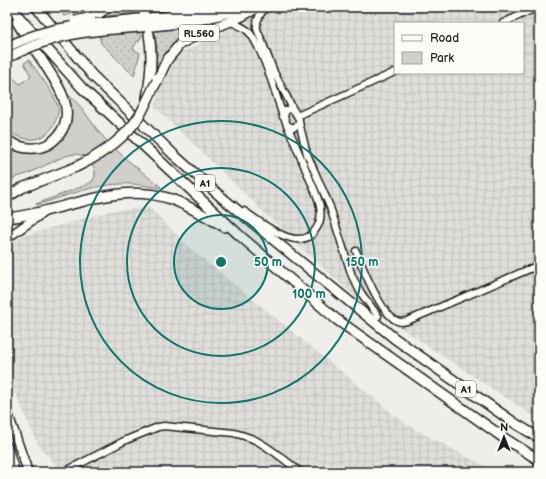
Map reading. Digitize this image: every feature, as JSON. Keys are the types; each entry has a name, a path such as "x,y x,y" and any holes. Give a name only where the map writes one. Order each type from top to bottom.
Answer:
{"highway":[{"name":"A1","path":"8,7 82,88 238,234 336,319 504,438 539,460"},
{"path":"7,140 16,145 27,148 38,148 48,144 57,138 65,125 66,108 56,82 8,7"},
{"name":"A1","path":"36,7 92,75 174,155 220,196 394,338 513,422 539,438"},
{"path":"39,7 47,21"},
{"path":"46,31 66,23 91,17 108,7"},
{"path":"173,7 197,7"},
{"name":"RL560","path":"7,47 31,36 59,28 102,27 195,13 218,7"},
{"path":"8,57 31,46 56,38 102,27 189,22 243,7"},
{"name":"RL560","path":"36,183 76,167 102,153 123,135 140,114 154,80 180,44 198,34 229,22 260,7"},
{"path":"149,34 154,80"},
{"path":"7,197 36,183"},
{"path":"7,218 48,210 109,195 143,193 161,196 178,202 238,234"},
{"path":"378,316 394,338"}],"main road":[{"path":"7,202 36,183"},
{"path":"7,238 48,210"},
{"path":"7,411 28,472"},
{"path":"7,446 15,472"}],"street":[{"path":"266,7 259,16 257,29 274,72 298,119 308,158 330,207 352,276 361,293 378,316"},
{"path":"505,22 538,7"},
{"path":"220,196 287,238 303,238 314,232 320,219 320,208 317,196 287,125 261,54 253,38 244,28 229,22"},
{"path":"287,125 291,128 295,128 298,119 394,72"},
{"path":"284,117 286,110 293,109"},
{"path":"330,207 337,204"},
{"path":"356,251 378,300 396,321 401,322 407,321 539,265"},
{"path":"64,472 126,440 164,426 234,433 256,440 300,472"}],"shaded area":[{"path":"272,7 539,7 539,420 359,300 301,248 155,107 160,88 177,55"},
{"path":"150,208 191,249 407,425 496,472 61,472 38,444 10,381 7,368 7,246 25,235 114,210"}],"green space":[{"path":"57,7 94,7 64,16"},
{"path":"117,7 136,7 138,13 108,16"},
{"path":"147,7 158,7 166,11 149,12"},
{"path":"202,25 202,28 194,30 180,38 169,49 156,70 157,49 154,31"},
{"path":"143,32 139,42 137,41 133,49 140,53 134,76 101,43 99,35"},
{"path":"29,60 50,90 58,107 57,117 51,129 46,134 34,139 20,137 7,129 7,72 20,84 31,76 24,63"},
{"path":"68,96 70,96 80,106 100,134 112,146 161,187 130,184 109,185 78,192 37,205 36,204 93,181 95,174 94,167 85,156 76,154 65,156 27,174 16,177 7,184 7,147 16,151 36,153 55,146 68,131 71,121"}]}
